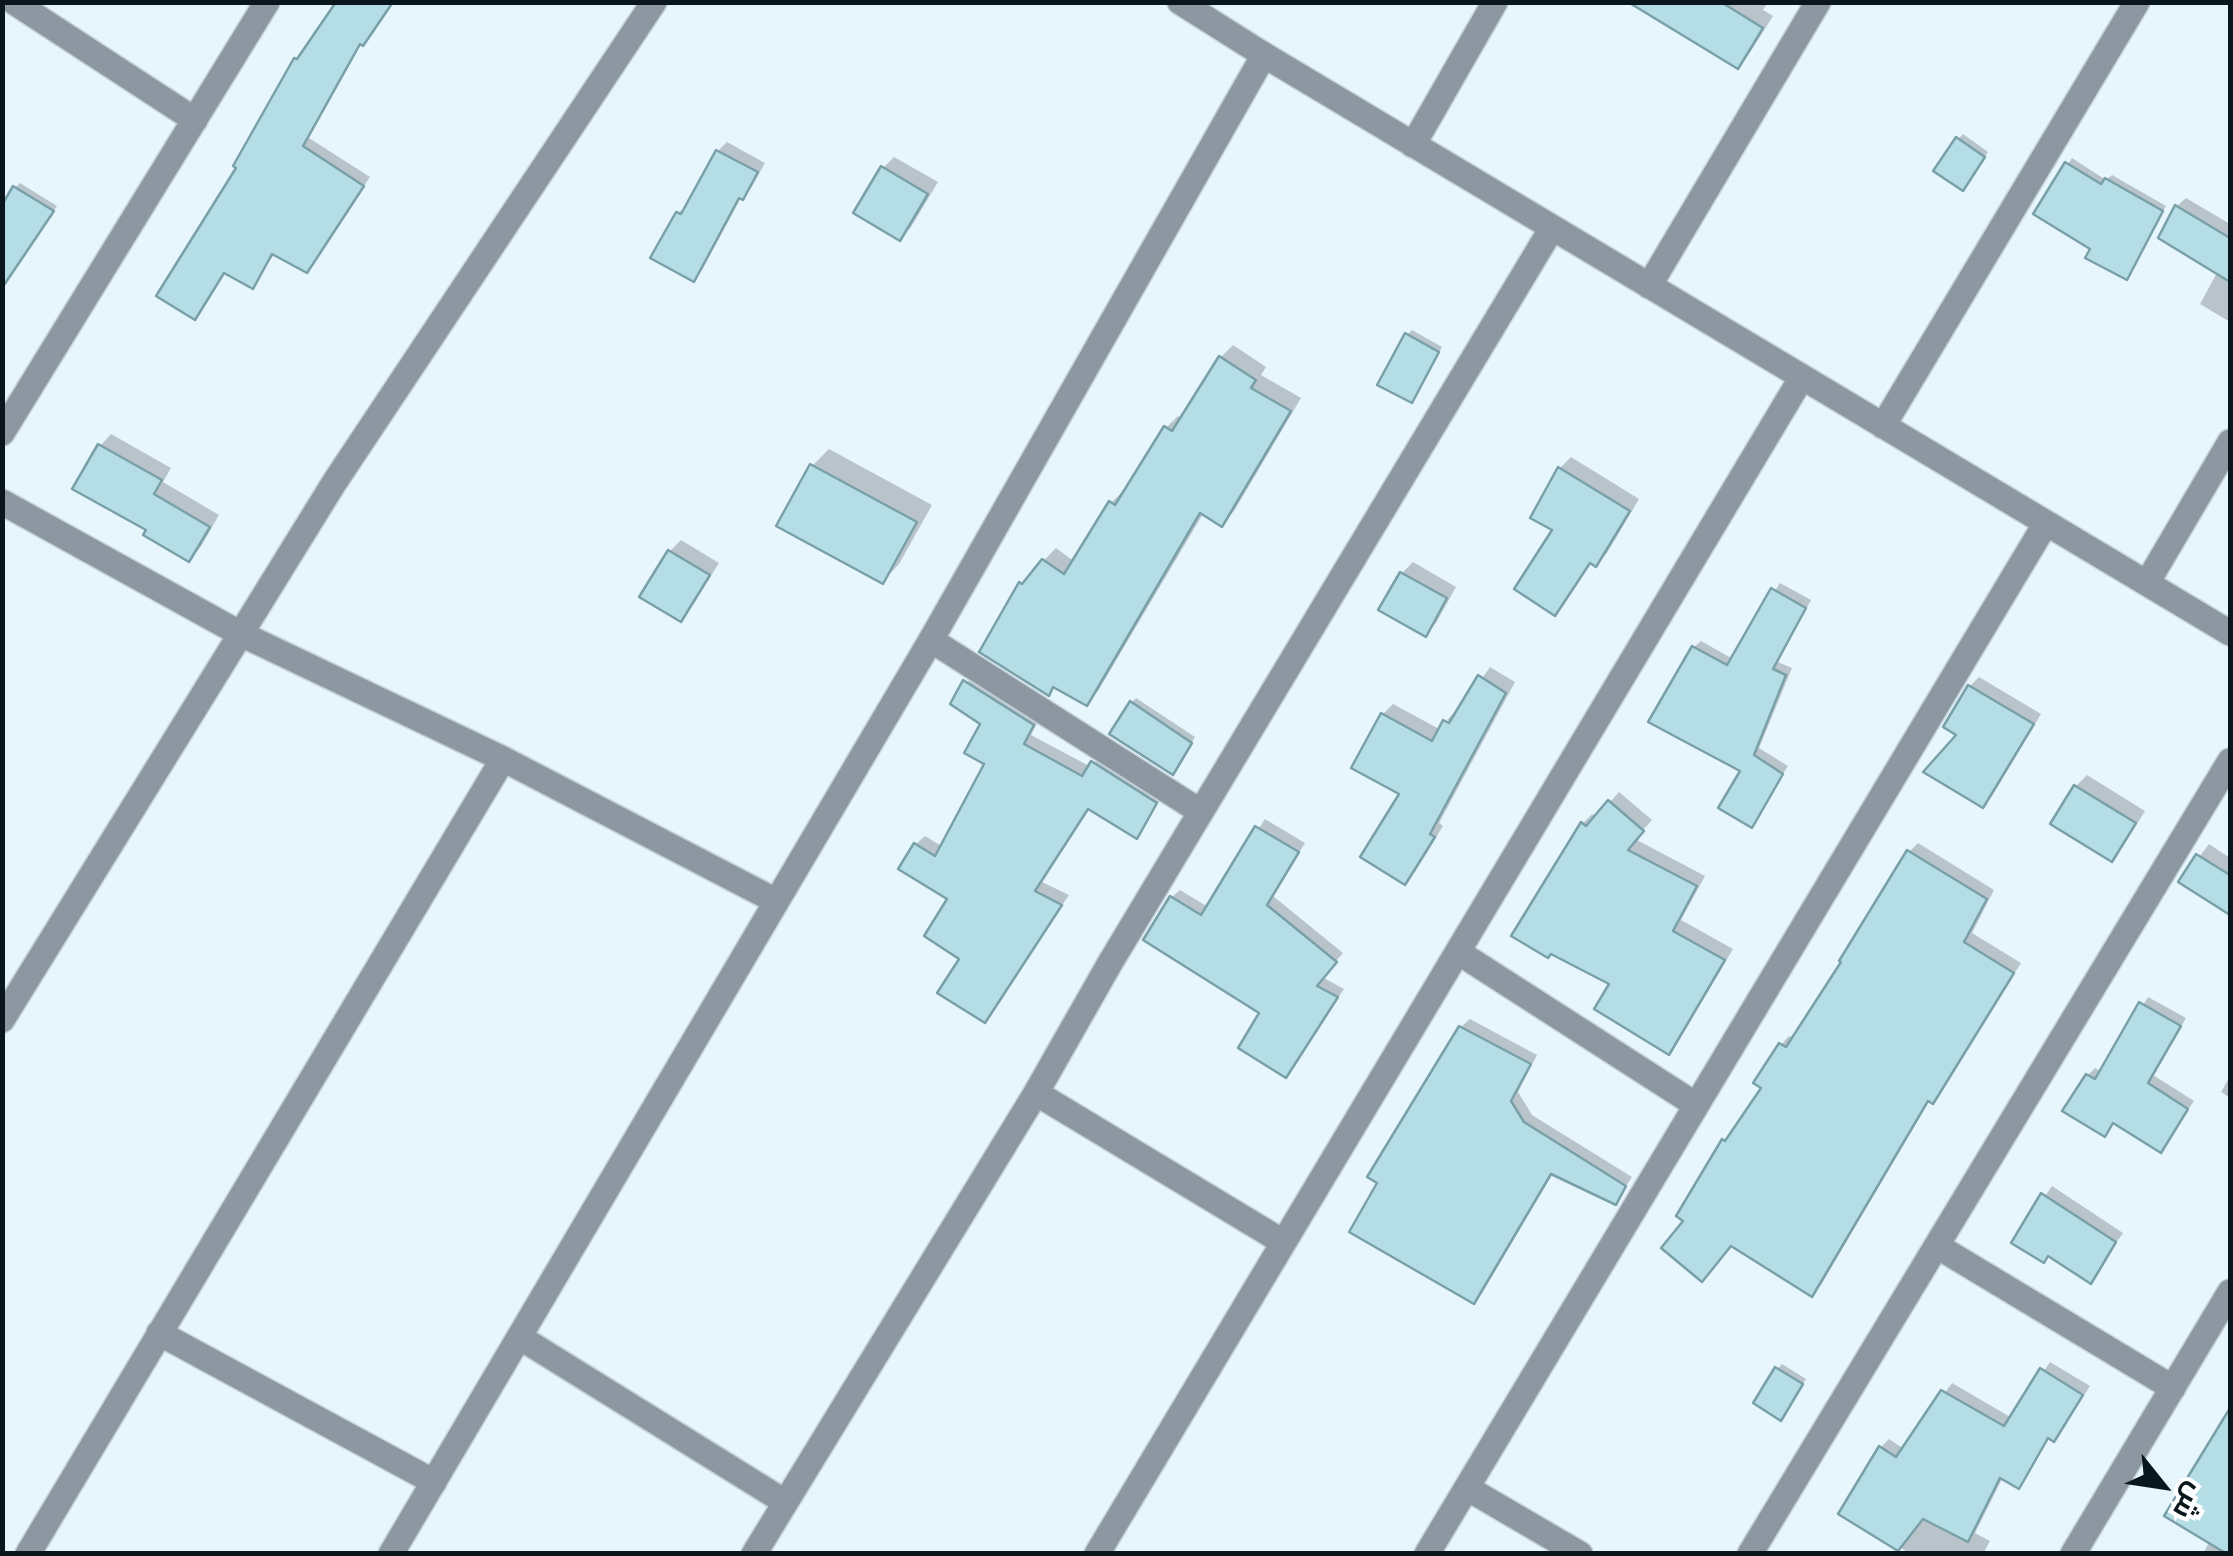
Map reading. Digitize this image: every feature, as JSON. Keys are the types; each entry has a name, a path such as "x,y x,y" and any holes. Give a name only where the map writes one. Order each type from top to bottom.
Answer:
{"street":[{"path":"14,2 195,120"},
{"path":"2,434 267,2"},
{"path":"2,1020 334,482 654,2"},
{"path":"1180,2 2230,633"},
{"path":"1413,145 1495,2"},
{"path":"1650,286 1818,2"},
{"path":"1883,426 2137,2"},
{"path":"391,1554 931,640 1264,54"},
{"path":"754,1554 1036,1092 1552,228"},
{"path":"1097,1554 1802,378"},
{"path":"2147,584 2230,442"},
{"path":"2,502 239,632 503,759 774,900"},
{"path":"1428,1554 2046,523"},
{"path":"931,640 1201,812"},
{"path":"28,1554 503,759"},
{"path":"1750,1554 2230,761"},
{"path":"1458,952 1696,1105"},
{"path":"1036,1092 1283,1242"},
{"path":"1937,1246 2174,1388"},
{"path":"2073,1554 2230,1292"},
{"path":"159,1333 434,1482"},
{"path":"521,1338 785,1502"},
{"path":"1467,1488 1580,1554"}],"building":[{"path":"336,2 393,2 363,46 360,44 303,146 364,186 307,273 272,254 253,289 224,273 195,320 156,296 236,168 233,166 294,58"},
{"path":"1628,2 1721,2 1763,28 1738,69"},
{"path":"1956,137 1985,157 1963,191 1933,171"},
{"path":"716,150 758,172 743,200 739,198 694,282 650,258 676,212 681,214"},
{"path":"2065,162 2101,184 2105,178 2163,211 2127,280 2085,258 2090,249 2033,214"},
{"path":"881,166 928,194 900,241 853,213"},
{"path":"13,186 54,211 2,288 2,205"},
{"path":"2175,205 2230,238 2230,282 2158,238"},
{"path":"1405,333 1439,352 1412,403 1377,385"},
{"path":"1219,356 1256,380 1251,388 1291,411 1222,527 1200,513 1087,706 1053,687 1049,696 979,652 1019,582 1022,584 1042,559 1064,574 1109,501 1115,505 1164,426 1172,431"},
{"path":"98,444 162,480 154,494 210,527 189,562 143,535 146,530 72,489"},
{"path":"810,464 917,522 883,584 776,526"},
{"path":"1558,467 1630,511 1596,567 1590,563 1555,616 1514,589 1552,530 1530,518"},
{"path":"668,550 710,575 681,622 639,597"},
{"path":"1400,572 1447,598 1426,637 1378,610"},
{"path":"1771,588 1806,608 1773,669 1786,675 1754,755 1783,774 1752,828 1718,808 1740,771 1648,722 1692,646 1727,665"},
{"path":"1478,675 1506,693 1430,834 1435,837 1405,885 1360,857 1399,794 1351,768 1381,713 1432,741 1443,720 1449,723"},
{"path":"963,680 1034,725 1024,744 1082,776 1091,761 1157,803 1137,839 1088,809 1035,891 1062,905 985,1023 937,993 959,959 924,936 947,899 898,869 914,843 935,856 984,764 964,753 980,724 950,704"},
{"path":"1968,685 2034,724 1983,808 1923,772 1956,735 1943,727"},
{"path":"1130,701 1192,743 1173,775 1109,734"},
{"path":"2074,785 2136,823 2112,862 2050,824"},
{"path":"1608,800 1644,831 1628,850 1697,886 1673,931 1725,960 1669,1055 1594,1009 1609,984 1551,954 1548,958 1511,936 1581,822 1586,826"},
{"path":"1255,826 1299,852 1267,905 1337,962 1317,986 1338,997 1286,1078 1238,1048 1259,1013 1143,940 1170,896 1201,915"},
{"path":"1907,850 1987,899 1964,942 2014,973 1933,1104 1928,1101 1812,1297 1731,1246 1702,1282 1661,1248 1683,1221 1676,1216 1722,1139 1725,1141 1761,1088 1753,1083 1779,1043 1786,1047"},
{"path":"2196,854 2230,875 2230,915 2178,882"},
{"path":"2139,1002 2181,1026 2148,1083 2188,1109 2161,1153 2113,1123 2105,1137 2062,1111 2086,1074 2095,1079"},
{"path":"1459,1026 1531,1064 1511,1101 1524,1122 1626,1186 1616,1205 1551,1174 1474,1304 1349,1232 1377,1183 1367,1177"},
{"path":"2041,1193 2116,1242 2091,1284 2048,1256 2044,1263 2011,1243"},
{"path":"1775,1367 1803,1384 1781,1421 1753,1403"},
{"path":"2040,1368 2083,1395 2054,1442 2048,1438 2019,1489 2000,1478 1968,1542 1923,1519 1898,1551 1838,1514 1879,1446 1896,1457 1941,1390 2004,1426"},
{"path":"2230,1408 2230,1554 2227,1554 2164,1516"}]}
